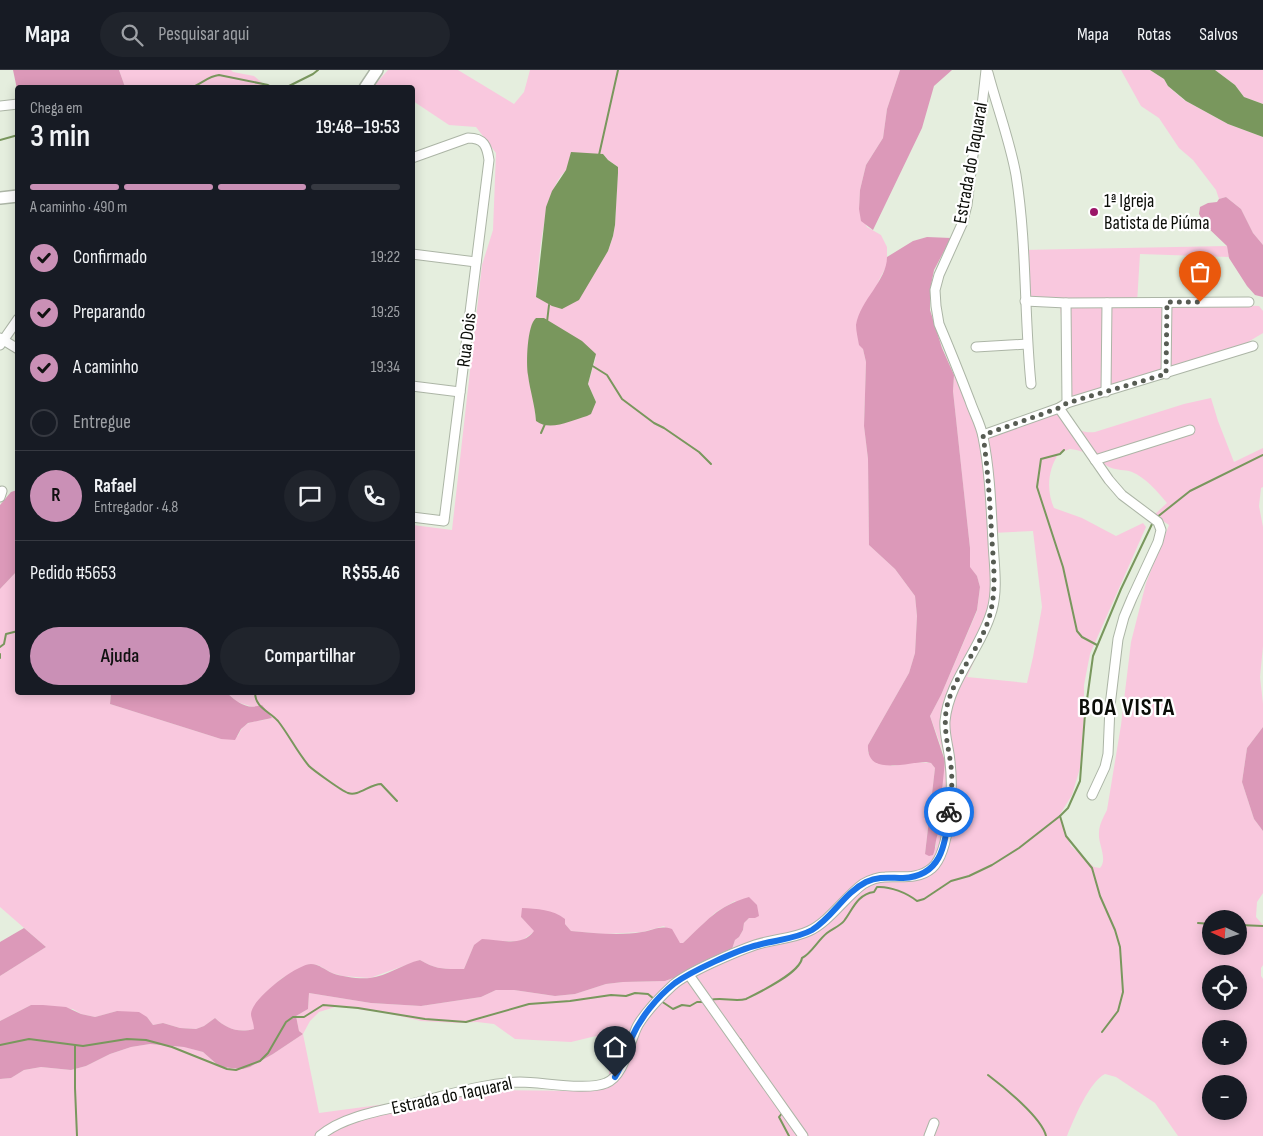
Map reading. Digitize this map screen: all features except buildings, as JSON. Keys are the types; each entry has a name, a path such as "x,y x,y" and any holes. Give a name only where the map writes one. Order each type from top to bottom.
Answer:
{"main road":[{"path":"367,85 377,70"},
{"path":"0,198 15,196"}],"street":[{"path":"987,70 1016,176 1024,254 1027,344 1031,384"},
{"name":"Estrada do Taquaral","path":"320,1136 340,1124 364,1115 489,1085 520,1082 589,1086 608,1083 620,1069 631,1039 639,1024 650,1008 676,983 730,955 755,945 797,936 812,930 863,884 885,877 905,878 921,874 932,867 941,856 951,803 952,780 945,739 947,705 953,689 987,625 992,608 994,590 991,517 983,435 939,324 936,290 939,275 962,224 967,205 987,70"},
{"path":"0,106 15,104"},
{"name":"Rua Dois","path":"415,157 468,138 474,138 485,144 488,160 444,521 415,517"},
{"path":"415,254 476,262"},
{"path":"1025,301 1066,303 1249,302"},
{"path":"1166,374 1167,302"},
{"path":"1066,303 1063,405 1095,460 1122,495 1158,522 1161,530 1158,542 1124,617 1118,638 1110,706 1108,754 1103,774 1092,795"},
{"path":"1106,392 1107,303"},
{"path":"15,323 1,341 15,348"},
{"path":"976,347 1027,344"},
{"path":"983,435 1063,405 1253,346"},
{"path":"415,386 460,392"},
{"path":"1095,460 1190,430"},
{"path":"689,975 804,1136"},
{"path":"929,1136 934,1123"}],"shaded area":[{"path":"13,70 119,70 124,85 16,85"},
{"path":"119,70 231,70 254,76 265,85 124,85"},
{"path":"388,70 458,70 514,104 524,92 530,70 900,70 887,109 883,138 866,165 860,190 859,209 867,227 881,235 887,247 887,265 879,280 863,349 866,362 864,426 868,459 869,545 895,569 915,596 917,616 915,653 909,673 868,745 868,753 892,766 914,762 931,763 935,768 925,854 936,847 941,814 944,754 930,716 977,611 980,587 977,576 970,568 970,548 953,391 954,375 979,433 1060,410 1070,424 1078,430 1095,432 1184,404 1211,398 1234,462 1263,448 1263,487 1261,488 1259,506 1263,527 1263,646 1260,677 1263,727 1247,748 1242,782 1254,819 1263,831 1263,893 1257,902 1256,917 1263,925 1263,965 1261,976 1263,979 1263,1136 1178,1136 1155,1103 1116,1077 1105,1074 1099,1078 1088,1093 1067,1136 0,1136 0,1079 11,1078 24,1070 41,1067 71,1070 86,1066 110,1054 131,1047 150,1044 185,1047 203,1052 220,1067 243,1069 273,1054 303,1034 299,1031 296,1016 308,1009 309,993 371,1003 421,1006 481,997 496,990 514,990 555,996 575,994 606,984 665,981 729,958 735,940 739,937 744,923 749,918 735,901 716,912 683,943 680,943 664,926 642,932 604,934 571,931 565,924 521,917 535,931 521,941 474,945 464,969 431,966 420,960 370,978 343,976 332,973 318,965 309,964 282,978 263,995 254,1023 254,1029 243,1031 224,1025 215,1018 196,1029 180,1028 163,1023 153,1025 147,1017 117,1011 95,1017 81,1014 73,1009 31,1005 0,1021 0,976 46,947 0,907 0,589 15,573 15,695 111,695 110,704 221,739 238,736 244,726 252,722 272,718 253,707 237,702 229,695 415,695 415,525 452,530 482,265 493,230 496,153 476,127 449,125 415,102 415,85 375,85","holes":["603,154 618,167 615,225 608,251 599,263 536,296 543,229 552,193 559,179 567,170 575,165","596,357 588,384 596,402 536,421 534,400","1070,449 1082,451 1109,467 1129,471 1142,478 1167,503 1154,515 1169,525 1146,583 1131,642 1121,725 1107,810 1099,830 1103,856 1100,868 1094,867 1071,846 1059,816 1072,795 1080,768 1084,717 1084,685 1090,654 1146,527 1143,523 1116,536 1082,518 1054,508 1049,487 1050,473 1059,453","1033,531 1042,607 1027,683 967,677 998,608 992,533","346,1006 421,1021 494,1024 515,1039 571,1042 596,1036 609,1068 609,1079 596,1089 585,1091 491,1090 319,1113 303,1034 310,1021 319,1012"]},
{"path":"900,70 952,70 934,86 922,128 873,230 861,221 859,209 860,190 866,165 883,138 887,109"},
{"path":"1121,70 1150,70 1164,79 1168,86 1184,100 1228,124 1263,137 1263,245 1253,233 1241,209 1226,197 1219,199 1216,190 1193,160 1179,148 1159,118 1141,106"},
{"path":"1150,70 1215,70 1235,85 1244,97 1263,104 1263,137 1228,124 1186,101 1168,86 1164,79"},
{"path":"1215,70 1263,70 1263,104 1244,97 1235,85"},
{"path":"571,152 603,154 618,167 618,173 615,225 608,251 579,300 562,309 536,297 546,207 552,191 566,170"},
{"path":"1226,197 1241,209 1253,233 1263,245 1263,297 1255,295 1247,286 1229,258 1227,246 1205,225 1199,214 1200,207"},
{"path":"927,237 951,238 934,270 930,291 930,310 942,348 954,375 953,391 970,548 970,567 977,576 980,587 977,610 941,695 930,716 945,761 940,811 946,818 949,829 938,834 933,855 929,856 925,854 935,768 931,763 926,762 889,766 874,761 869,755 868,745 909,673 915,653 917,616 915,596 895,569 869,545 868,459 864,426 866,362 863,349 859,345 856,325 858,316 883,274 887,257 913,241"},
{"path":"1227,246 1229,257 1140,254 1137,303 1259,306 1263,311 1263,333 1243,345 1069,399 1060,306 1024,297 1022,250"},
{"path":"536,318 544,318 582,341 596,354 588,384 596,402 591,414 554,425 542,424 536,421 527,362 529,336"},
{"path":"15,491 15,573 0,589 0,505 11,492"},
{"path":"111,695 229,695 243,705 252,707 262,705 272,718 248,723 241,729 235,740 221,739 110,704"},
{"path":"1263,727 1263,831 1254,819 1242,782 1247,748"},
{"path":"749,897 757,905 759,916 749,918 744,923 743,930 735,940 729,958 665,981 606,984 575,994 555,996 514,990 496,990 481,997 421,1006 371,1003 309,993 308,1009 296,1016 299,1031 303,1034 273,1054 243,1069 220,1067 203,1052 184,1047 150,1044 131,1047 110,1054 86,1066 71,1070 41,1067 24,1070 11,1078 0,1079 0,1021 31,1005 66,1007 81,1014 95,1017 117,1011 139,1012 147,1017 153,1025 163,1023 180,1028 196,1029 215,1018 224,1025 243,1031 254,1029 251,1014 258,1000 276,983 304,966 314,964 329,972 346,977 361,978 383,975 420,960 431,966 464,969 474,945 482,939 517,941 524,939 534,931 521,917 522,908 555,913 565,919 565,924 571,931 624,934 668,928 672,929 680,943 683,943 720,910"},
{"path":"24,928 46,947 0,976 0,942"}],"waterway":[{"path":"291,85 318,70"},
{"path":"599,155 618,70"},
{"path":"197,85 219,75 268,85"},
{"path":"0,140 15,136"},
{"path":"547,322 549,305"},
{"path":"591,365 607,375 622,399 654,423 699,452 711,464"},
{"path":"541,433 545,424"},
{"path":"1064,450 1060,454 1041,459 1037,487 1063,567 1077,631 1082,637 1097,645"},
{"path":"1156,518 1190,491 1263,455"},
{"path":"710,1000 746,999 787,976 824,936 842,923 859,899 868,893 874,892 877,887 898,891 917,901 924,899 951,881 969,876 992,865 1019,848 1068,808 1080,781 1085,714 1093,656 1121,589 1153,522"},
{"path":"0,647 4,644 6,634 15,632"},
{"path":"256,695 260,706 278,721 305,761 316,772 352,794 381,784 397,801"},
{"path":"1060,816 1066,836 1092,868 1100,896 1115,930 1120,947 1123,992 1118,1011 1102,1032"},
{"path":"1198,923 1202,923"},
{"path":"1248,925 1263,926"},
{"path":"0,1045 29,1039 83,1046 127,1039 146,1040 172,1047 227,1069 236,1070 260,1061 268,1053 286,1022 293,1017 304,1017 323,1005 358,1008 425,1019 466,1022 529,1004 611,995 626,996 635,993 648,994 654,999"},
{"path":"661,1001 673,1009 682,1005 690,1006 697,1002 703,1002"},
{"path":"740,1039 751,1056"},
{"path":"75,1046 77,1136"},
{"path":"988,1075 1030,1112 1038,1121 1046,1136"},
{"path":"783,1112 779,1117 789,1136"}],"way so far":[{"path":"949,812 952,780 945,739 947,705 953,689 972,657 987,625 992,608 994,590 988,470 983,435 1059,408 1067,403 1166,374 1167,302 1200,302"}],"place":[{"name":"1ª Igreja Batista de Piúma","path":"1094,212"}],"district":[{"name":"BOA VISTA","path":"1127,707"}],"route":[{"path":"615,1077 639,1024 650,1008 676,983 730,955 755,945 797,936 812,930 853,891 874,879 885,877 905,878 921,874 932,867 941,856 949,812"}]}
